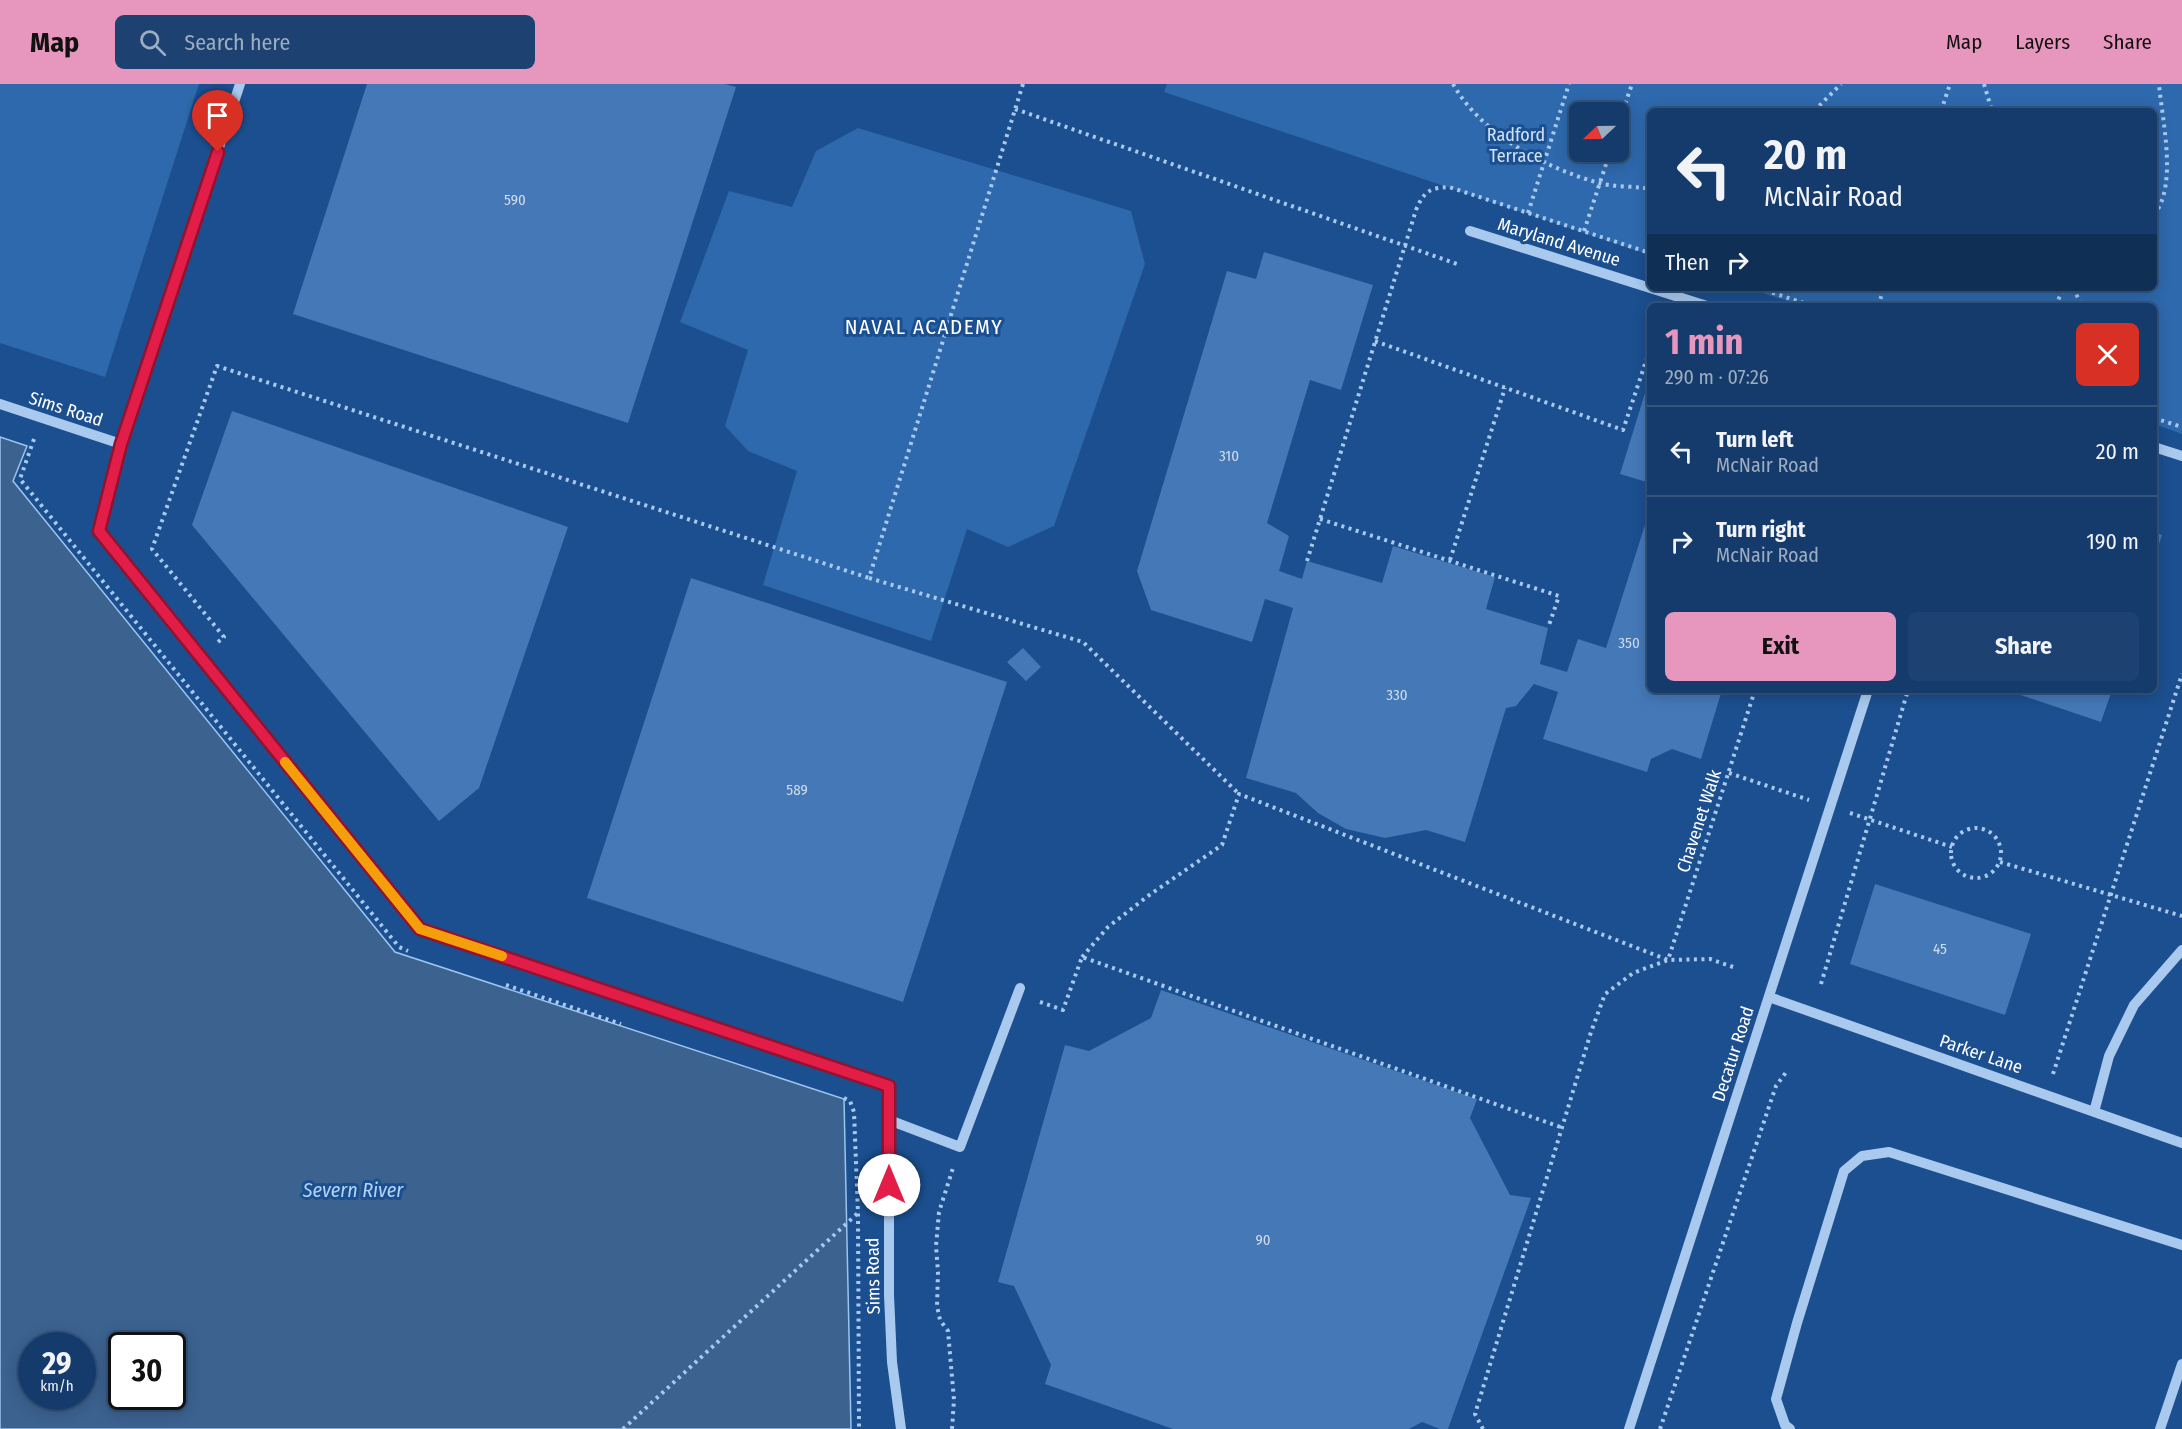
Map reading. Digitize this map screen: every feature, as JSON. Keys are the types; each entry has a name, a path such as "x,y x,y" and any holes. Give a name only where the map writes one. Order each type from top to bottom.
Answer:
{"street":[{"path":"121,444 240,84"},
{"name":"Maryland Avenue","path":"1470,231 1647,287"},
{"name":"Maryland Avenue","path":"1660,291 1698,303"},
{"name":"Sims Road","path":"0,404 121,444 99,531 420,929 889,1086 889,1294 892,1362 901,1429"},
{"path":"2157,448 2182,456"},
{"name":"Decatur Road","path":"1629,1429 1867,693"},
{"path":"2094,1112 2109,1056 2134,1005 2182,950"},
{"path":"889,1119 960,1147 1019,992"},
{"name":"Parker Lane","path":"1769,997 2182,1143"},
{"path":"1790,1429 1785,1425 1776,1400 1844,1171 1862,1156 1889,1152 2182,1245"},
{"path":"2160,1429 2182,1364"}],"path":[{"path":"869,578 1023,84"},
{"path":"1453,84 1457,93 1479,117 1509,143 1544,162 1600,183 1647,188"},
{"path":"1528,213 1569,84"},
{"path":"1626,102 1632,84"},
{"path":"1817,108 1841,84"},
{"path":"1942,108 1950,84"},
{"path":"1984,84 1991,108"},
{"path":"2157,211 2162,205 2167,166 2158,84"},
{"path":"1016,109 1460,265"},
{"path":"1584,231 1607,162"},
{"path":"1307,561 1421,197 1433,188 1449,187 1647,252"},
{"path":"1767,291 1804,303"},
{"path":"1375,341 1623,430 1647,358"},
{"path":"224,637 152,549 217,366 869,578 1083,642 1239,794 1668,960"},
{"path":"1450,561 1505,388"},
{"path":"2157,419 2182,427"},
{"path":"1320,519 1559,596 1548,628"},
{"path":"2046,1095 2182,674"},
{"name":"Chavenet Walk","path":"1668,960 1754,693"},
{"path":"1821,984 1907,693"},
{"path":"1019,992 1063,1010 1082,957 1108,927 1148,896 1222,845 1239,794"},
{"path":"1982,828 1996,837 2001,853 2000,862 1996,869 1983,877 1967,877 1955,866 1952,859 1953,843 1958,835 1965,831 1982,828"},
{"path":"2000,862 2182,916"},
{"path":"1082,957 1563,1128"},
{"path":"1483,1429 1475,1414 1605,994 1633,973 1668,960 1710,959 1736,968"},
{"path":"1660,1429 1776,1086 1787,1071"},
{"path":"952,1429 954,1400 948,1331 940,1320 937,1306 936,1246 939,1212 960,1147"},
{"path":"624,1429 858,1213"}],"green space":[{"path":"0,84 199,84 105,377 0,343"},
{"name":"Radford Terrace","path":"1167,84 2182,84 2182,434 2157,425 2157,303 1793,303 1757,291 2157,291 2157,108 1647,108 1647,254 1164,92"},
{"path":"858,128 1131,211 1145,264 1054,526 1008,547 967,529 931,641 763,585 797,471 748,451 725,426 748,350 680,322 729,191 792,207 816,151"}],"water":[{"name":"Severn River","path":"0,437 27,446 13,481 395,952 844,1099 851,1429 0,1429"}],"building":[{"path":"367,84 725,84 736,87 628,423 293,314"},
{"path":"1264,252 1373,285 1341,390 1310,380 1267,523 1289,536 1279,571 1302,579 1307,561 1382,583 1393,546 1495,577 1486,609 1548,628 1540,664 1567,672 1578,639 1606,648 1647,518 1647,693 1721,693 1701,759 1672,749 1651,759 1647,772 1543,739 1558,692 1534,684 1516,706 1506,708 1465,842 1426,830 1385,838 1346,829 1318,813 1296,793 1246,778 1293,608 1265,599 1252,642 1151,610 1137,571 1227,271 1256,279"},
{"path":"1647,387 1647,482 1620,474"},
{"path":"232,411 568,527 479,788 439,821 192,525"},
{"path":"2157,533 2162,535 2157,550"},
{"path":"691,578 1007,682 903,1002 587,898"},
{"path":"1023,648 1041,667 1026,681 1007,662"},
{"path":"2015,693 2111,693 2101,722"},
{"path":"1875,884 2031,934 2005,1015 1850,964"},
{"path":"1161,990 1477,1099 1470,1118 1510,1195 1531,1198 1448,1429 1440,1429 1422,1422 1409,1429 1173,1429 1045,1384 1051,1365 1014,1286 998,1282 1065,1045 1089,1051 1151,1018"}],"slow traffic":[{"path":"285,762 420,929 502,956"}],"district":[{"name":"NAVAL ACADEMY","path":"924,327"}],"route":[{"path":"218,152 121,444 99,531 420,929 889,1086 889,1185"}]}
